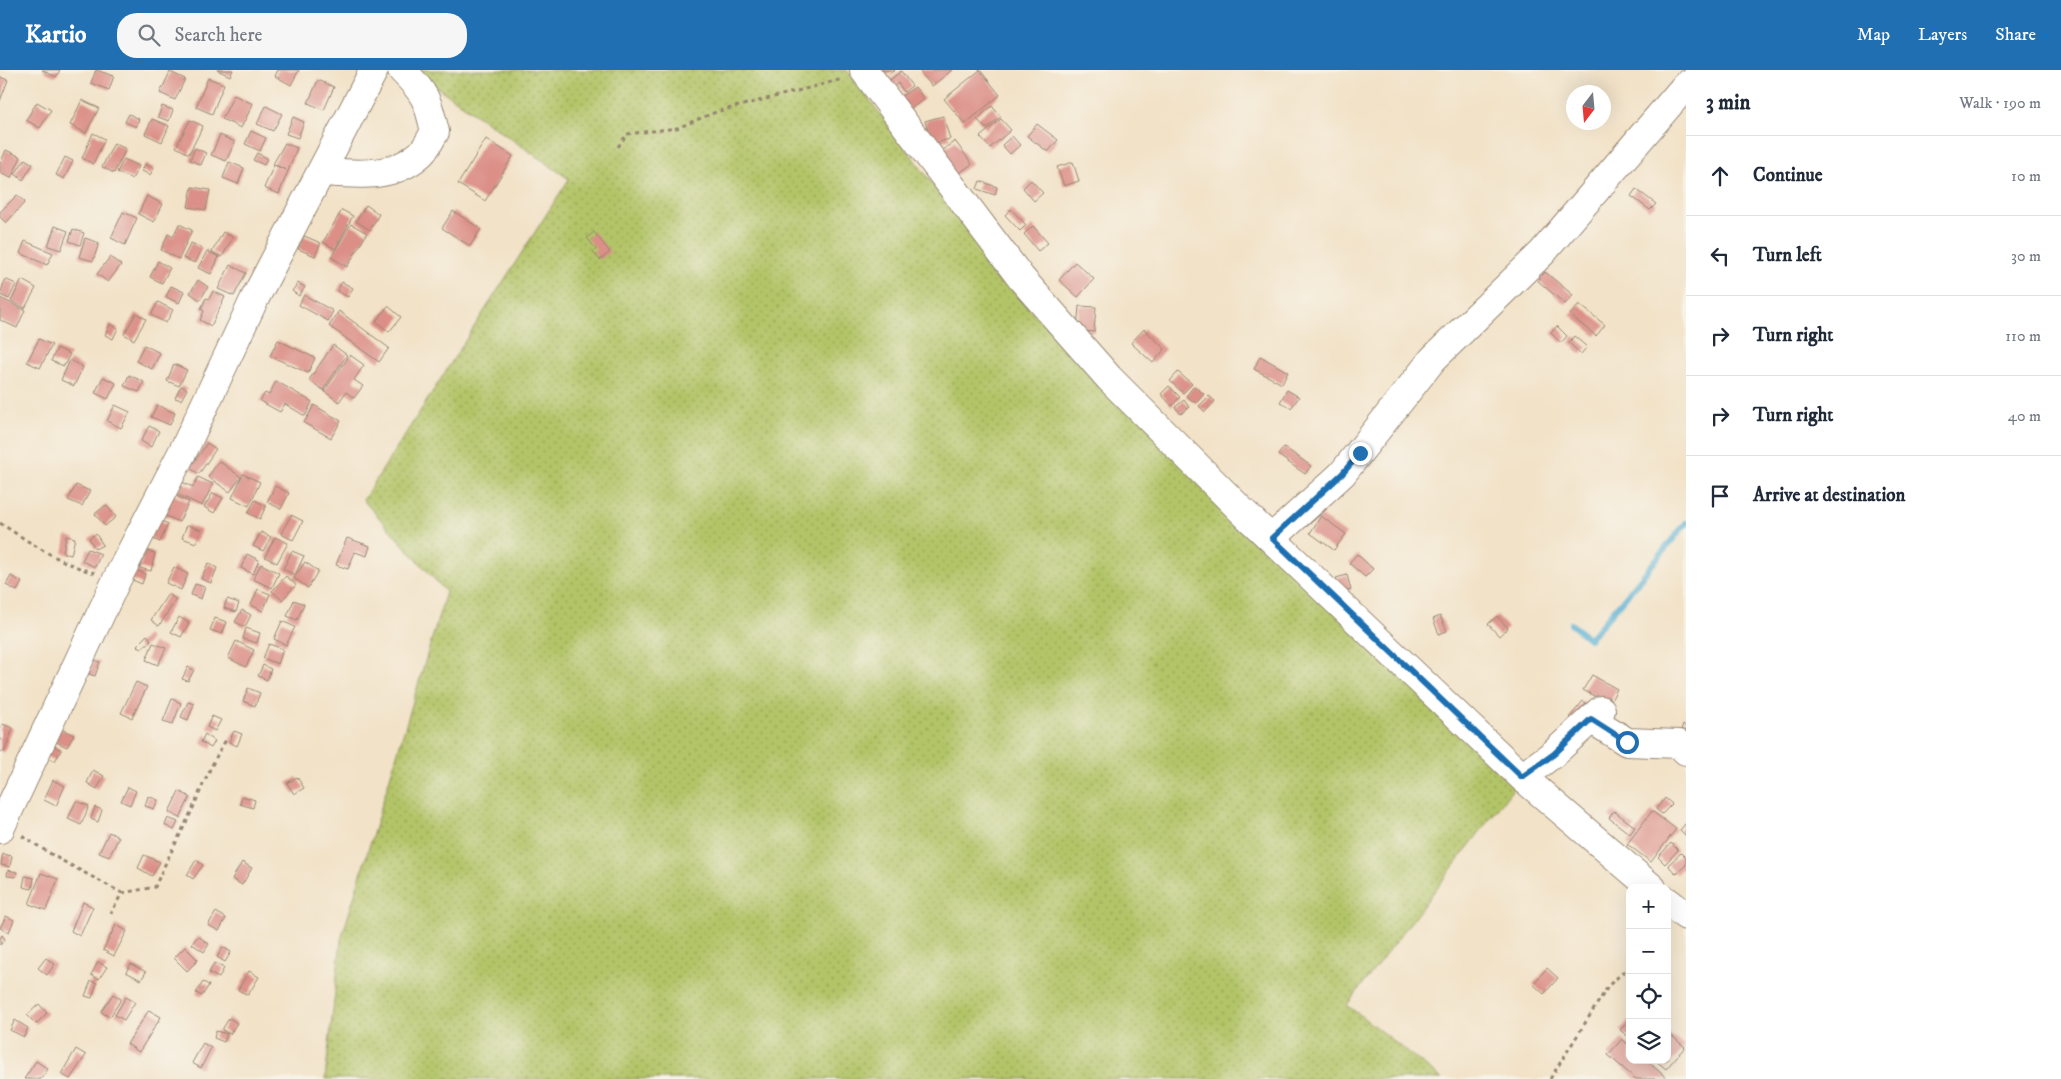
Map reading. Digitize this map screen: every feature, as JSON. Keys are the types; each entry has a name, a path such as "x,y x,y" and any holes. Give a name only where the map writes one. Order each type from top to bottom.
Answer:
{"street":[{"path":"0,828 117,579 186,446 254,300 374,70"},
{"path":"321,172 363,174 392,171 420,155 435,132 430,106 422,90 402,70"},
{"path":"866,71 1021,278 1108,378 1522,777 1647,884"},
{"path":"1272,538 1342,474 1432,359 1542,254 1686,86"},
{"path":"1522,777 1554,754 1596,714 1627,742 1679,744 1686,750"},
{"path":"1671,903 1686,916"}],"path":[{"path":"618,147 626,134 677,128 716,112 866,71"},
{"path":"0,523 27,541 82,570 117,579"},
{"path":"0,828 22,836 59,859 122,893 155,887 169,853 192,811 208,770 226,740"},
{"path":"111,913 122,893"},
{"path":"1550,1079 1609,985 1626,970"}],"green space":[{"path":"412,70 847,70 959,219 1034,314 1522,777 1347,1005 1442,1079 325,1079 341,940 446,592 363,500 569,179"}],"building":[{"path":"42,70 60,70 56,77"},
{"path":"96,70 114,76 109,90 91,83"},
{"path":"217,70 233,70 230,76"},
{"path":"278,70 299,70 291,85 275,76"},
{"path":"875,70 895,70 882,79"},
{"path":"922,70 952,70 932,86 920,72"},
{"path":"980,70 1000,95 965,124 944,99"},
{"path":"901,71 912,86 904,92 898,83 889,90 885,84"},
{"path":"170,72 185,79 175,100 160,93"},
{"path":"0,77 8,80 0,101"},
{"path":"208,78 224,84 212,114 196,107"},
{"path":"318,80 334,87 324,110 308,103"},
{"path":"915,87 924,99 904,114 894,101"},
{"path":"234,95 253,104 241,128 222,119"},
{"path":"82,100 99,108 86,133 70,125"},
{"path":"37,102 51,110 40,128 26,120"},
{"path":"162,106 173,110 169,121 158,117"},
{"path":"266,106 282,114 273,131 257,124"},
{"path":"992,106 1001,117 986,129 977,119"},
{"path":"129,114 139,119 136,127 125,122"},
{"path":"943,116 950,139 932,144 925,121"},
{"path":"293,117 304,122 298,138 286,134"},
{"path":"152,119 169,126 162,142 145,134"},
{"path":"1001,119 1011,130 990,148 980,137"},
{"path":"190,120 203,126 189,154 176,147"},
{"path":"1037,124 1058,140 1048,152 1027,136"},
{"path":"251,131 266,138 260,151 245,144"},
{"path":"93,133 105,139 93,164 82,158"},
{"path":"220,135 235,142 226,161 211,155"},
{"path":"1012,136 1020,145 1010,154 1002,145"},
{"path":"486,139 513,156 485,201 458,184"},
{"path":"955,141 972,164 955,176 938,153"},
{"path":"114,143 126,149 114,173 102,167"},
{"path":"285,143 297,148 279,194 264,188 274,165 286,170 273,164"},
{"path":"195,148 206,153 201,165 190,160"},
{"path":"6,150 21,157 11,178 0,173 0,164"},
{"path":"257,153 267,158 264,165 253,160"},
{"path":"65,157 73,161 64,179 56,175"},
{"path":"25,159 33,164 23,180 15,174"},
{"path":"124,159 139,166 132,179 117,172"},
{"path":"229,162 244,168 238,184 223,178"},
{"path":"1073,162 1079,181 1064,186 1057,167"},
{"path":"145,164 154,168 150,175 142,171"},
{"path":"1031,180 1043,193 1034,201 1023,188"},
{"path":"980,181 997,187 995,195 977,189"},
{"path":"192,187 210,190 206,210 188,207"},
{"path":"1636,189 1656,204 1650,210 1631,196"},
{"path":"17,195 25,202 6,223 0,217 0,212"},
{"path":"147,196 163,204 154,222 138,214"},
{"path":"366,205 379,214 370,230 356,221"},
{"path":"1011,209 1026,225 1020,231 1005,215"},
{"path":"342,210 353,216 335,249 323,242"},
{"path":"453,211 481,229 470,246 442,228"},
{"path":"123,212 137,218 125,245 111,238"},
{"path":"179,224 192,230 179,259 161,250 168,234 173,237"},
{"path":"351,224 367,233 347,267 331,257"},
{"path":"55,226 68,231 61,250 48,246"},
{"path":"1033,226 1048,243 1038,251 1024,234"},
{"path":"73,229 84,233 80,245 69,241"},
{"path":"223,232 233,237 222,257 212,252"},
{"path":"594,232 610,252 600,260 593,252 596,249 587,238"},
{"path":"304,236 321,243 315,256 298,249"},
{"path":"85,238 99,243 93,261 79,257"},
{"path":"25,241 53,253 47,265 20,253"},
{"path":"191,243 202,248 195,263 183,258"},
{"path":"207,251 219,257 211,274 198,268"},
{"path":"110,257 121,265 108,282 97,274"},
{"path":"158,261 170,268 162,283 150,277"},
{"path":"1075,262 1094,279 1078,297 1059,280"},
{"path":"230,265 246,273 234,296 218,289"},
{"path":"1545,272 1573,295 1565,304 1538,281"},
{"path":"5,279 16,284 9,299 0,295"},
{"path":"22,280 36,288 25,308 11,301"},
{"path":"198,280 208,287 200,300 190,293"},
{"path":"342,282 353,288 348,297 337,291"},
{"path":"298,283 305,287 299,296 292,291"},
{"path":"171,286 184,292 179,303 166,297"},
{"path":"213,291 225,297 211,326 200,320 204,311 201,309 206,298 209,299"},
{"path":"304,295 333,311 328,321 299,305"},
{"path":"0,298 25,310 17,328 0,320"},
{"path":"158,302 173,310 166,323 151,315"},
{"path":"1579,304 1605,325 1596,336 1570,315"},
{"path":"388,306 401,317 389,332 376,321"},
{"path":"1079,306 1096,307 1094,332 1077,330"},
{"path":"339,311 389,348 379,362 329,326"},
{"path":"136,313 146,319 134,340 124,334"},
{"path":"110,324 118,328 113,339 105,335"},
{"path":"1557,326 1567,336 1561,343 1551,333"},
{"path":"1144,329 1165,349 1153,363 1131,343"},
{"path":"1574,336 1587,347 1581,354 1569,343"},
{"path":"39,339 52,345 40,368 27,362"},
{"path":"278,340 315,358 308,373 270,356"},
{"path":"144,345 160,353 152,369 136,361"},
{"path":"333,345 347,355 323,390 309,380"},
{"path":"57,348 70,354 64,366 51,361"},
{"path":"350,355 364,365 354,380 363,386 354,398 346,392 339,402 324,391"},
{"path":"1260,356 1288,372 1282,384 1254,369"},
{"path":"70,360 83,367 74,386 61,380"},
{"path":"174,364 187,370 179,386 167,381"},
{"path":"1178,372 1192,384 1183,393 1170,381"},
{"path":"129,375 144,382 139,392 124,386"},
{"path":"103,377 116,383 108,399 95,393"},
{"path":"276,381 312,402 305,416 285,404 280,412 260,401 265,393 269,395"},
{"path":"181,386 187,389 181,400 175,398"},
{"path":"1169,386 1180,397 1172,406 1161,394"},
{"path":"1194,386 1204,394 1196,403 1186,396"},
{"path":"1287,390 1299,397 1291,408 1280,402"},
{"path":"1209,396 1215,401 1205,412 1199,406"},
{"path":"1184,400 1189,407 1181,414 1175,407"},
{"path":"115,405 130,412 121,428 107,421"},
{"path":"157,405 175,413 170,425 151,417"},
{"path":"314,405 341,421 331,438 304,423"},
{"path":"149,426 159,431 151,447 141,441"},
{"path":"207,443 216,449 199,474 190,468"},
{"path":"1284,447 1311,466 1305,474 1278,455"},
{"path":"219,461 241,477 230,492 208,477"},
{"path":"243,474 260,482 249,506 232,498"},
{"path":"198,477 213,484 202,506 177,494 182,482 193,487"},
{"path":"76,485 90,491 82,506 68,500"},
{"path":"275,486 289,493 281,509 267,502"},
{"path":"213,493 223,498 214,513 204,507"},
{"path":"172,494 189,502 179,522 162,514"},
{"path":"255,500 266,506 260,519 248,513"},
{"path":"1319,502 1327,509 1306,527 1299,520"},
{"path":"106,505 116,517 105,526 95,514"},
{"path":"291,515 303,521 293,540 281,534"},
{"path":"1321,516 1346,534 1334,550 1310,533"},
{"path":"157,519 168,524 160,542 148,537"},
{"path":"187,525 201,530 196,543 182,538"},
{"path":"261,532 271,537 263,551 253,546"},
{"path":"96,534 103,545 95,549 89,538"},
{"path":"66,536 75,538 71,555 63,553"},
{"path":"275,537 288,543 277,563 265,557"},
{"path":"347,538 370,546 367,556 355,552 348,569 336,565"},
{"path":"88,549 101,554 95,567 82,561"},
{"path":"144,550 155,553 151,571 140,568"},
{"path":"292,551 304,556 295,575 283,569"},
{"path":"247,554 259,560 253,574 241,568"},
{"path":"1357,554 1373,569 1365,577 1349,563"},
{"path":"305,562 318,571 308,588 294,578"},
{"path":"208,563 217,568 211,583 201,579"},
{"path":"261,564 279,573 272,588 253,579"},
{"path":"174,567 188,574 181,590 166,583"},
{"path":"134,569 145,574 142,584 130,579"},
{"path":"1347,575 1351,590 1341,593 1336,578"},
{"path":"11,576 22,582 17,591 6,585"},
{"path":"286,576 296,585 282,600 272,591"},
{"path":"195,584 205,587 201,599 191,595"},
{"path":"258,589 270,594 263,611 251,605"},
{"path":"168,594 176,599 159,626 151,620"},
{"path":"227,599 239,603 236,612 224,608"},
{"path":"294,600 304,604 297,620 287,616"},
{"path":"242,610 251,615 245,627 235,622"},
{"path":"1440,616 1447,631 1439,634 1433,619"},
{"path":"1497,616 1508,628 1499,636 1488,624"},
{"path":"179,617 189,623 181,637 171,632"},
{"path":"215,618 227,622 222,634 210,630"},
{"path":"282,621 295,627 286,645 274,639"},
{"path":"246,628 260,633 257,643 243,639"},
{"path":"147,635 151,640 141,649 137,645"},
{"path":"236,641 254,650 246,667 228,658"},
{"path":"153,643 166,648 158,665 146,660"},
{"path":"269,644 283,649 278,664 263,658"},
{"path":"94,660 100,662 95,676 89,674"},
{"path":"263,665 271,669 267,680 258,676"},
{"path":"188,667 194,670 188,681 182,679"},
{"path":"1592,675 1617,689 1609,704 1583,690"},
{"path":"136,682 147,687 132,718 121,713"},
{"path":"248,688 260,693 255,706 243,701"},
{"path":"172,699 181,703 173,724 163,721"},
{"path":"1583,701 1592,709 1578,725 1569,718"},
{"path":"188,702 194,704 188,720 181,717"},
{"path":"212,716 221,720 215,731 207,727"},
{"path":"2,724 13,728 4,752 0,751 0,730"},
{"path":"1683,725 1686,727 1686,735 1680,732"},
{"path":"56,727 74,735 67,747 50,739"},
{"path":"234,731 242,734 237,746 229,742"},
{"path":"205,734 215,741 211,748 201,742"},
{"path":"52,744 61,750 55,761 45,756"},
{"path":"93,770 104,776 97,789 87,783"},
{"path":"297,777 304,788 294,794 287,783"},
{"path":"53,780 65,786 56,806 44,800"},
{"path":"128,787 136,791 130,805 121,801"},
{"path":"179,791 190,797 180,818 169,812"},
{"path":"148,796 158,800 154,809 145,806"},
{"path":"242,796 255,800 253,808 240,804"},
{"path":"1665,798 1672,804 1662,814 1656,809"},
{"path":"76,801 89,806 81,825 68,819"},
{"path":"95,807 102,810 98,822 91,819"},
{"path":"1614,811 1635,827 1630,834 1609,818"},
{"path":"1652,811 1676,829 1651,862 1627,844"},
{"path":"168,818 178,822 174,830 165,825"},
{"path":"1686,823 1686,836 1680,830"},
{"path":"109,832 119,837 109,857 99,853"},
{"path":"1671,843 1678,850 1665,864 1658,857"},
{"path":"1681,853 1686,858 1686,865 1676,874 1668,865"},
{"path":"3,854 12,856 10,867 1,865"},
{"path":"144,855 160,862 152,876 138,868"},
{"path":"196,860 203,865 193,879 187,875"},
{"path":"242,862 252,868 242,885 232,879"},
{"path":"8,870 17,872 16,877 7,876"},
{"path":"41,873 58,879 46,910 29,904"},
{"path":"25,876 34,878 32,889 23,887"},
{"path":"83,902 93,907 80,936 71,931"},
{"path":"216,912 226,918 219,931 208,925"},
{"path":"6,916 14,920 9,932 0,928"},
{"path":"116,925 127,931 114,956 103,950"},
{"path":"2,935 5,939 0,945 0,938"},
{"path":"198,936 209,944 204,952 192,944"},
{"path":"185,947 198,960 187,971 174,958"},
{"path":"223,947 231,952 225,962 217,957"},
{"path":"46,958 55,964 47,975 38,968"},
{"path":"98,962 107,967 99,979 91,975"},
{"path":"214,963 224,968 219,978 209,973"},
{"path":"131,964 146,972 141,980 126,972"},
{"path":"1547,968 1558,978 1544,994 1533,984"},
{"path":"249,971 259,977 248,995 238,990"},
{"path":"91,981 97,983 92,998 85,996"},
{"path":"203,982 209,985 202,996 196,993"},
{"path":"113,994 121,999 110,1017 101,1012"},
{"path":"126,997 135,1002 124,1020 115,1015"},
{"path":"39,1004 47,1013 36,1024 27,1015"},
{"path":"149,1010 161,1017 139,1052 127,1044"},
{"path":"229,1018 237,1023 230,1034 222,1030"},
{"path":"15,1020 28,1028 24,1037 10,1030"},
{"path":"1626,1023 1626,1035 1620,1030"},
{"path":"216,1031 227,1034 224,1042 214,1038"},
{"path":"1671,1035 1685,1047 1671,1063"},
{"path":"1622,1039 1626,1042 1626,1064 1651,1064 1668,1079 1636,1079 1608,1055"},
{"path":"203,1043 211,1048 201,1068 192,1063"},
{"path":"76,1049 86,1055 70,1079 61,1074"},
{"path":"36,1061 48,1069 41,1079 24,1079"},
{"path":"1660,1064 1670,1064 1666,1069"}],"waterway":[{"path":"1571,624 1589,639 1686,523"}],"route":[{"path":"1360,453 1342,474 1272,538 1522,777 1554,754 1591,719 1627,742"}]}
